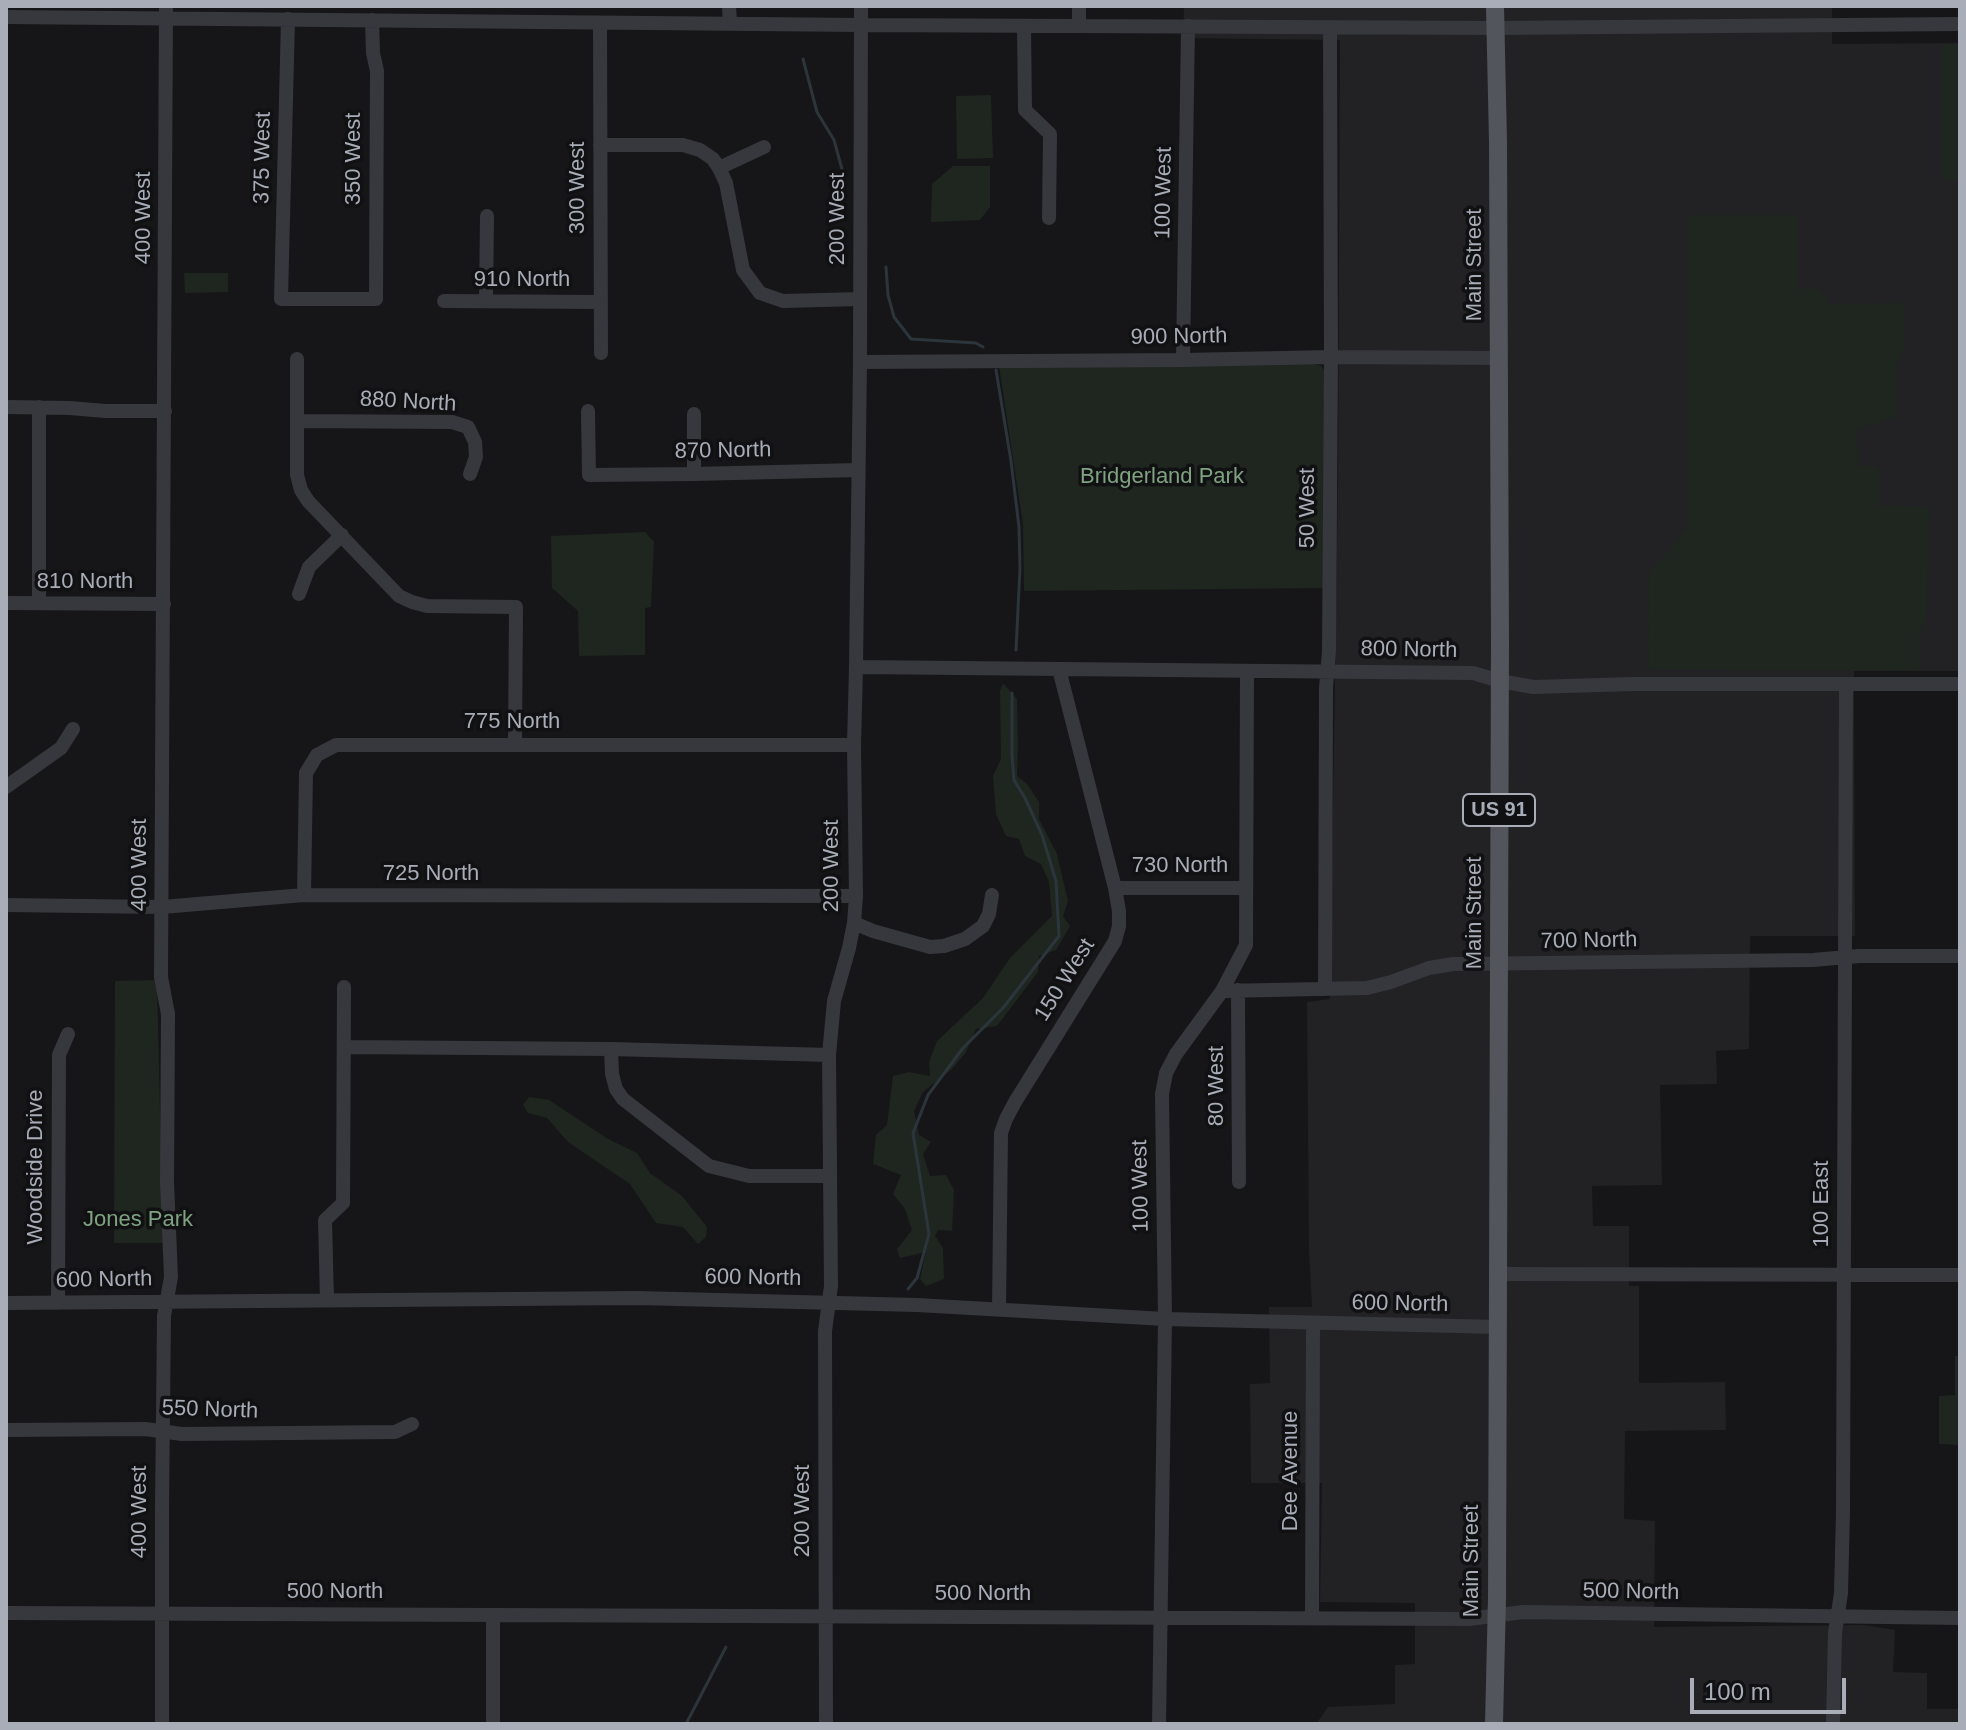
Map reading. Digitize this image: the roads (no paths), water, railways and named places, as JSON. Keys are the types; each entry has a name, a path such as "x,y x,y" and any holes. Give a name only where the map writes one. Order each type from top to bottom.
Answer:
{"main road":[{"name":"Main Street","path":"1494,1724 1500,964 1495,6"}],"street":[{"path":"729,6 730,24"},
{"name":"200 West","path":"826,1724 825,1331 830,1302 829,1055 834,1001 854,923 856,896 854,745 861,6"},
{"path":"1079,6 1079,26"},
{"path":"6,17 166,12 372,20 600,23 1495,28 1960,24"},
{"name":"400 West","path":"162,1724 164,1316 171,1277 167,1182 168,1014 161,977 166,12"},
{"name":"375 West","path":"297,15 281,299 376,299"},
{"name":"350 West","path":"372,20 377,71 376,299"},
{"name":"300 West","path":"600,23 601,353"},
{"path":"1024,26 1025,110 1050,134 1049,218"},
{"name":"100 West","path":"1183,360 1188,26"},
{"name":"50 West","path":"1325,989 1331,357 1330,27"},
{"path":"600,145 683,145 700,150 713,159 726,183 743,270 760,293 783,301 860,299"},
{"path":"719,168 764,147"},
{"path":"486,301 487,216"},
{"name":"910 North","path":"444,301 600,302"},
{"name":"900 North","path":"860,362 1499,358"},
{"path":"297,359 297,475 308,501 399,596 427,606 516,607 515,744"},
{"path":"6,407 165,411"},
{"path":"39,407 39,603"},
{"name":"870 North","path":"588,411 589,475 858,470"},
{"path":"694,414 694,474"},
{"name":"880 North","path":"297,421 452,422 468,427 475,442 476,457 470,474"},
{"path":"299,594 309,567 342,535"},
{"name":"810 North","path":"6,603 164,604"},
{"name":"800 North","path":"856,667 1473,673 1533,687 1960,684"},
{"name":"150 West","path":"999,1309 1001,1133 1015,1102 1115,941 1119,926 1115,888 1059,669"},
{"name":"100 West","path":"1159,1724 1165,1319 1162,1094 1166,1073 1176,1054 1222,991 1246,945 1247,671"},
{"name":"100 East","path":"1833,1724 1843,1512 1846,684"},
{"path":"6,787 61,748 73,729"},
{"name":"775 North","path":"304,895 306,773 317,755 336,745 854,745"},
{"name":"730 North","path":"1115,888 1245,888"},
{"name":"725 North","path":"6,905 162,907 304,895 856,896"},
{"path":"854,923 930,947 944,946 965,939 983,926 989,914 992,895"},
{"name":"700 North","path":"1222,991 1367,988 1429,968 1453,964 1960,956"},
{"path":"327,1300 325,1220 343,1203 344,987"},
{"name":"80 West","path":"1238,990 1239,1182"},
{"name":"Woodside Drive","path":"58,1303 59,1055 68,1034"},
{"path":"344,1047 611,1049 829,1055"},
{"path":"611,1049 612,1074 623,1099 709,1166 749,1176 830,1176"},
{"path":"1498,1274 1960,1275"},
{"name":"600 North","path":"6,1303 637,1298 830,1302 1313,1324 1498,1327"},
{"name":"Dee Avenue","path":"1312,1618 1313,1324"},
{"name":"550 North","path":"6,1430 145,1429 182,1434 395,1432 412,1424"},
{"name":"500 North","path":"6,1613 1469,1619 1523,1612 1960,1618"},
{"path":"493,1615 493,1724"}],"waterway":[{"path":"803,59 817,112 834,140 843,173"},
{"path":"886,267 888,295 894,317 911,339 976,343 983,347"},
{"path":"996,370 1019,527 1016,650"},
{"path":"908,1289 917,1278 929,1234 913,1133 928,1095 963,1048 1003,1008 1059,936 1056,881 1042,835 1014,780 1012,693"},
{"path":"686,1724 726,1647"}],"park label":[{"name":"Bridgerland Park","path":"1162,477"},
{"name":"Jones Park","path":"138,1220"}]}
